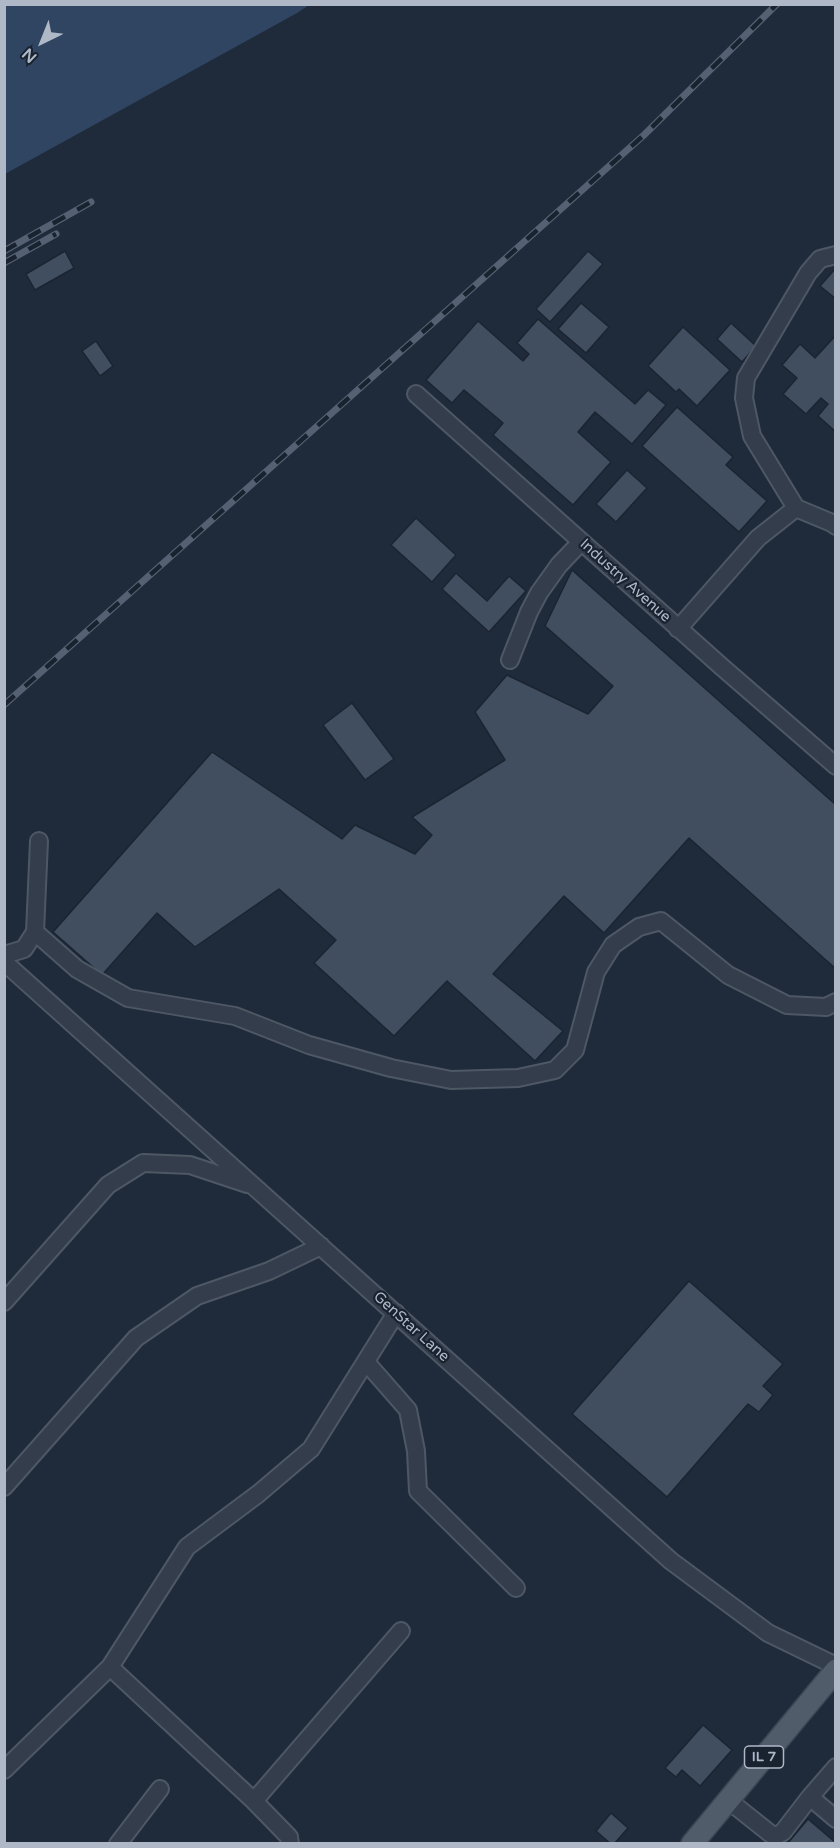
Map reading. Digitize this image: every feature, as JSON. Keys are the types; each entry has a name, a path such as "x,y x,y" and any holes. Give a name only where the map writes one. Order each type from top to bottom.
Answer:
{"main road":[{"name":"IL 7","path":"692,1844 836,1670"}],"street":[{"path":"836,255 820,259 808,273 746,378 744,398 752,436 796,508 836,526"},
{"name":"Industry Avenue","path":"416,394 678,629 836,766"},
{"path":"678,629 758,538 796,508"},
{"path":"510,660 539,593 581,542"},
{"path":"4,955 24,950 35,932 39,841"},
{"path":"35,932 77,969 128,998 235,1016 309,1045 391,1068 451,1080 518,1078 555,1071 575,1050 596,972 613,945 639,927 661,921 728,975 787,1005 826,1007 836,1002"},
{"name":"GenStar Lane","path":"4,962 671,1560 768,1633 836,1666"},
{"path":"4,1302 108,1185 143,1163 190,1166 254,1186"},
{"path":"4,1487 136,1338 197,1296 269,1271 321,1246"},
{"path":"4,1770 110,1667 187,1547 258,1494 311,1449 396,1313"},
{"path":"366,1362 408,1410 416,1451 418,1491 516,1588"},
{"path":"254,1801 401,1631"},
{"path":"110,1667 254,1801 288,1837 290,1844"},
{"path":"728,1800 772,1835 777,1835 783,1832 836,1767"},
{"path":"118,1844 160,1789"},
{"path":"810,1797 836,1819"}],"water":[{"path":"5,4 309,4 309,5 5,174"}],"building":[{"path":"65,251 74,268 35,290 26,274"},
{"path":"588,251 603,264 550,322 536,309"},
{"path":"836,269 836,299 820,286"},
{"path":"581,303 609,327 586,353 558,329"},
{"path":"538,319 635,404 648,390 666,405 632,444 595,412 578,432 611,462 573,505 493,435 503,423 464,390 452,403 426,380 478,321 523,361 529,354 517,343"},
{"path":"731,323 756,346 742,362 717,339"},
{"path":"683,327 730,370 697,406 679,389 676,392 648,366"},
{"path":"836,335 836,432 818,416 828,404 821,398 806,414 783,394 797,378 782,365 800,344 815,358"},
{"path":"96,341 113,366 100,376 82,351"},
{"path":"677,407 733,457 726,465 767,501 739,532 642,446"},
{"path":"627,470 647,488 616,522 596,504"},
{"path":"416,518 456,555 432,582 391,545"},
{"path":"572,570 836,805 836,969 689,838 604,933 564,896 493,974 563,1031 535,1061 447,981 394,1036 314,963 336,940 279,889 195,947 157,913 102,975 53,932 212,752 342,839 355,825 415,854 432,835 412,817 505,760 475,712 507,675 588,714 613,686 545,626"},
{"path":"456,573 487,601 509,576 526,591 489,632 442,589"},
{"path":"352,703 394,759 365,780 323,725"},
{"path":"689,1281 783,1364 763,1386 773,1395 759,1412 748,1404 667,1497 572,1414"},
{"path":"703,1725 732,1750 700,1786 682,1770 676,1777 665,1768"},
{"path":"611,1813 628,1828 614,1844 596,1831"},
{"path":"808,1819 836,1843 836,1844 787,1844"}],"railway":[{"path":"4,705 644,135 777,4"},
{"path":"4,251 91,202"},
{"path":"4,263 56,234"}]}
